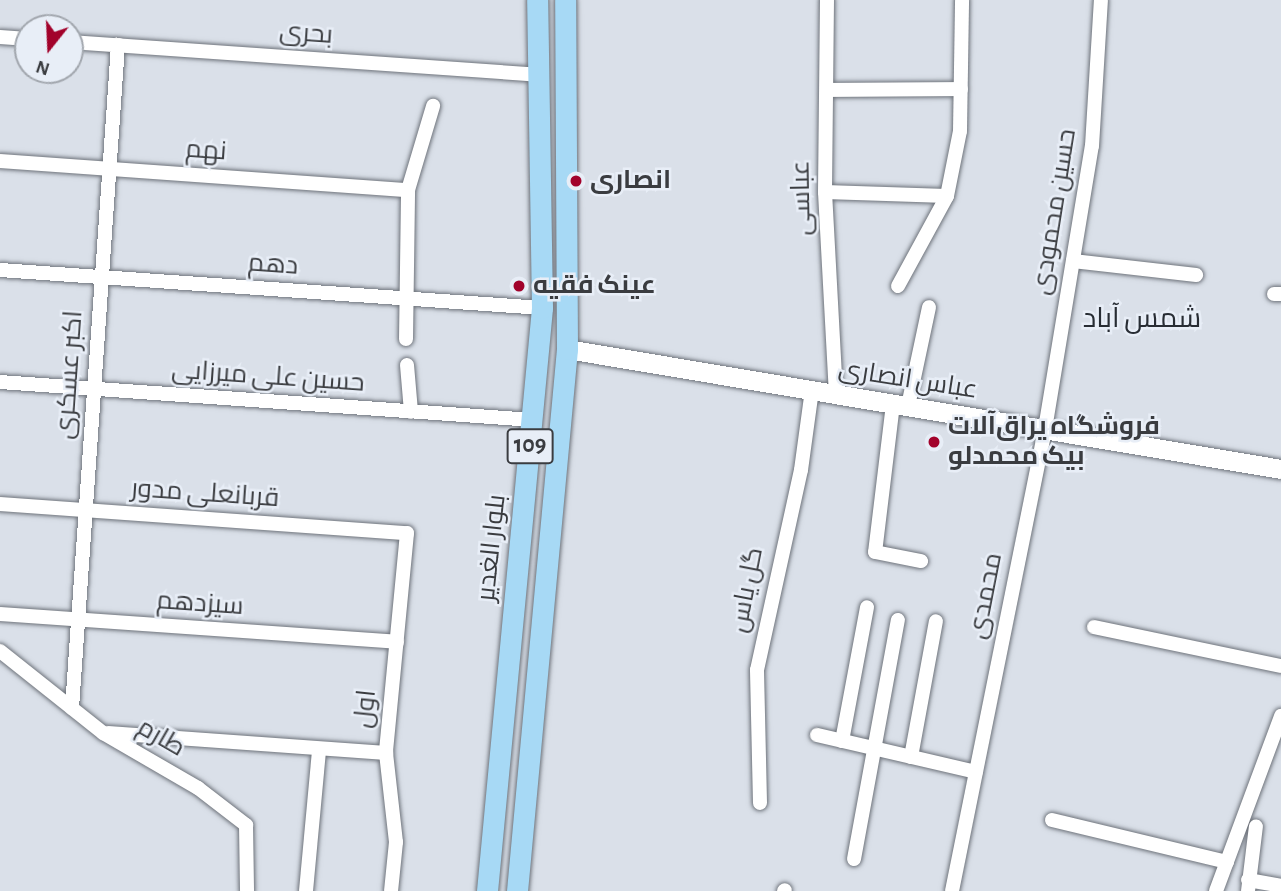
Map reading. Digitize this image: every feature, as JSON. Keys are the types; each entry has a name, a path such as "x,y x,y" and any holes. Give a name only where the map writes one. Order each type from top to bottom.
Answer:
{"main road":[{"name":"بلوار الغدیر","path":"487,891 542,308 537,0"},
{"name":"109","path":"517,891 567,349 565,0"}],"street":[{"name":"عباسی","path":"827,0 825,192 836,394"},
{"path":"898,286 947,196 960,131 962,0"},
{"name":"حسین محمودی","path":"1045,429 1092,146 1101,0"},
{"name":"بحری","path":"84,43 538,75"},
{"name":"اکبر عسکری","path":"72,708 118,45"},
{"path":"827,90 961,89"},
{"path":"406,339 408,190 433,106"},
{"name":"نهم","path":"0,161 408,190"},
{"path":"825,192 947,196"},
{"path":"1073,261 1196,275"},
{"name":"دهم","path":"0,270 542,308"},
{"path":"921,561 875,552 901,405 929,307"},
{"name":"عباس انصاری","path":"567,349 1281,469"},
{"path":"407,365 411,412"},
{"name":"حسین علی میرزایی","path":"0,382 533,421"},
{"name":"گل یاس","path":"760,803 757,670 800,470 812,390"},
{"name":"محمدی","path":"953,891 1045,429"},
{"name":"قربانعلی مدور","path":"0,503 407,533"},
{"name":"اول","path":"391,891 396,842 386,753 407,533"},
{"path":"842,741 867,607"},
{"name":"سیزدهم","path":"0,614 397,642"},
{"path":"854,859 872,748 898,620"},
{"path":"911,757 936,621"},
{"path":"1094,627 1281,666"},
{"name":"طارم","path":"0,651 103,733 198,788 246,825 247,891"},
{"path":"1216,891 1281,716"},
{"path":"103,733 319,751 386,753"},
{"path":"817,735 976,772"},
{"path":"306,891 319,751"},
{"path":"1052,820 1227,862"},
{"path":"1256,826 1248,885 1281,886"}],"place":[{"name":"انصاری","path":"576,181"},
{"name":"عینک فقیه","path":"519,286"},
{"name":"فروشگاه یراق‌آلات بیک محمدلو","path":"934,442"}],"district":[{"name":"شمس آباد","path":"1142,319"}]}
